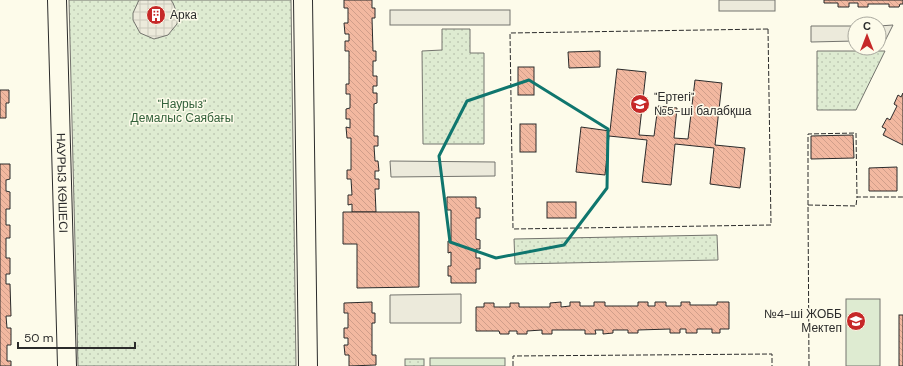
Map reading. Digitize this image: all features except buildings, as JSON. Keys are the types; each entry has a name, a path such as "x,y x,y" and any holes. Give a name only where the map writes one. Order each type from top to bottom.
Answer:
{"street":[{"name":"НАУРЫЗ КӨШЕСІ","path":"58,0 67,366"},
{"path":"303,0 308,366"}],"highlighted area":[{"path":"529,80 608,129 607,188 564,245 496,258 450,242 439,156 467,101"}],"green space":[{"name":"\"Наурыз\" Демалыс Саябағы","path":"69,0 291,0 296,366 78,366"},
{"path":"442,29 470,29 470,53 484,53 484,144 423,144 422,51 442,50"},
{"path":"817,51 847,51 847,56 883,56 856,110 817,110"},
{"path":"717,235 718,260 515,264 514,239"},
{"path":"846,299 880,299 880,366 846,366"},
{"path":"430,358 505,358 505,366 430,366"},
{"path":"405,359 424,359 424,366 405,366"}],"shaded area":[{"path":"139,0 171,0 178,16 177,24 168,35 154,39 140,33 133,20 133,13","holes":["149,10 152,13 159,13 162,10 164,18 162,20 159,18 152,18 149,20 147,13"]},
{"path":"719,0 775,0 775,11 719,11"},
{"path":"390,10 510,10 510,25 390,25"},
{"path":"887,25 893,25 887,37"},
{"path":"811,26 847,26 847,41 811,42"},
{"path":"390,161 495,162 495,176 391,177"},
{"path":"461,294 461,323 390,323 390,295"}],"fence":[{"path":"768,29 771,225 513,229 510,33 768,29"},
{"path":"808,205 808,134 856,133 857,197"},
{"path":"809,366 808,205 856,206 857,197 903,197"},
{"path":"513,366 513,356 772,354 772,366"}],"place":[{"name":"Арка","path":"156,15"},
{"name":"\"Ертегі\" №5-ші балабқша","path":"640,104"},
{"name":"№4-ші ЖОББ Мектеп","path":"856,321"}]}
